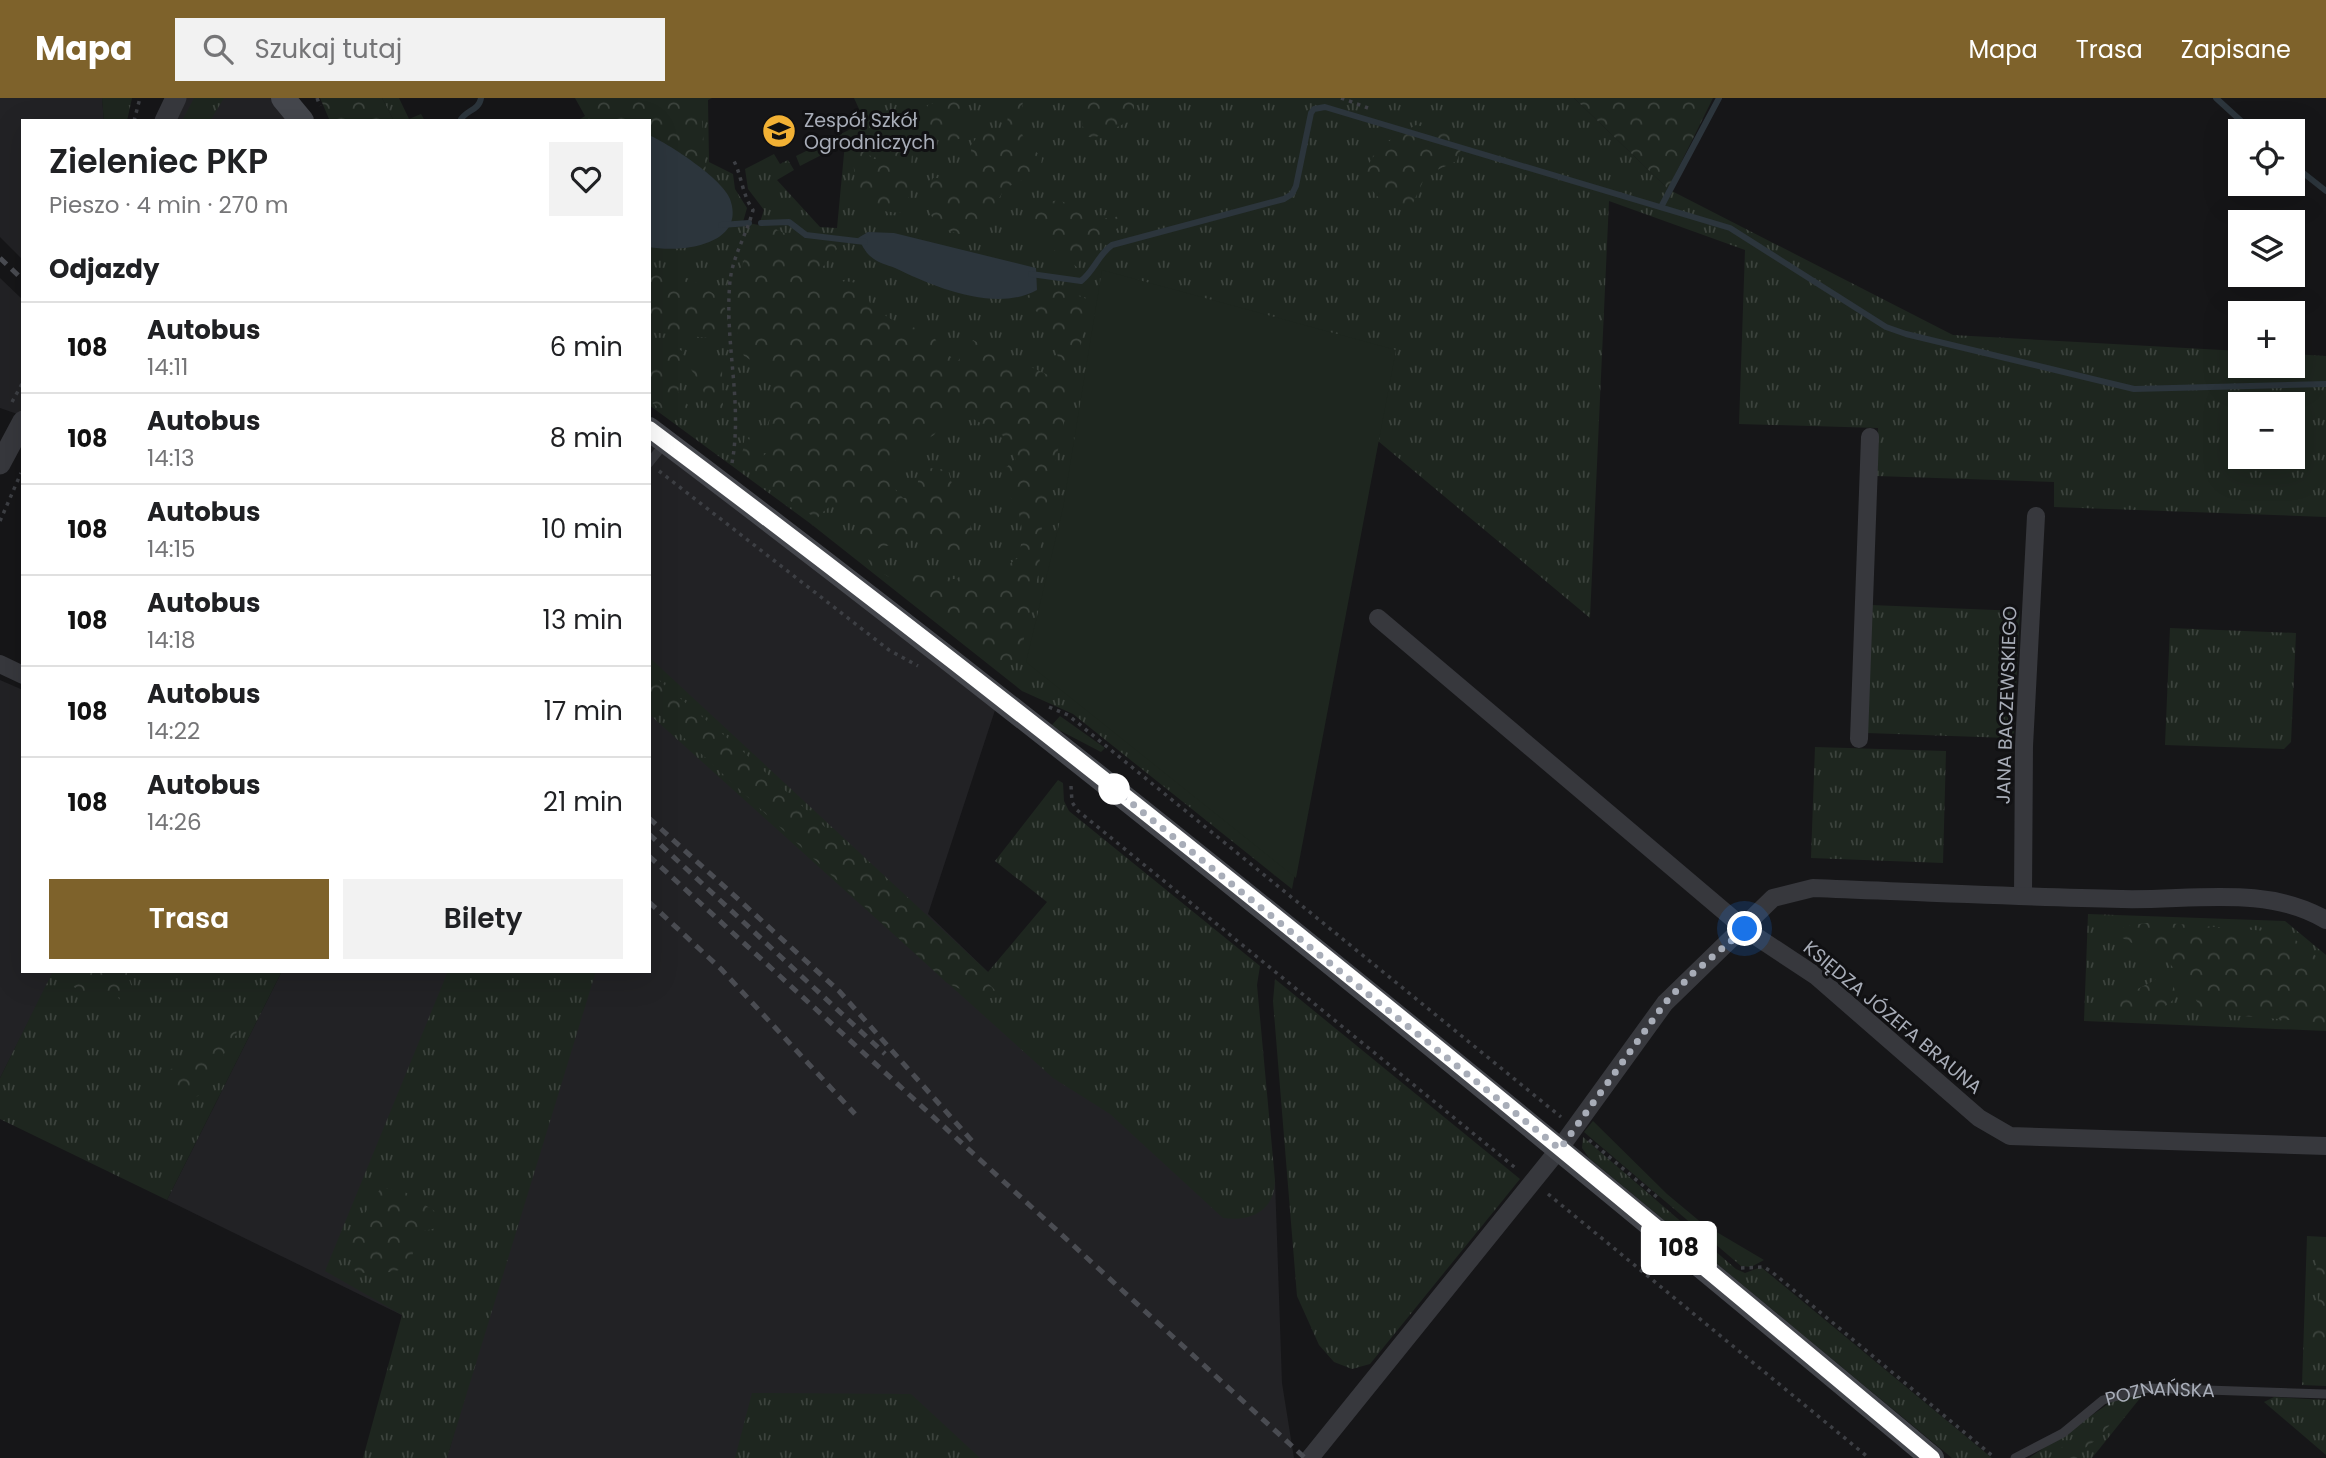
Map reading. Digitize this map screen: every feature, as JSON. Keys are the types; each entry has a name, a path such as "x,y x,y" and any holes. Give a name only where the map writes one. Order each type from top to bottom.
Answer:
{"main road":[{"path":"283,98 300,119"},
{"path":"299,98 310,119"},
{"path":"658,436 1092,772 1560,1149 1932,1458"}],"street":[{"path":"155,119 160,98"},
{"path":"166,119 176,98"},
{"path":"0,464 21,425"},
{"path":"1859,739 1870,437"},
{"name":"JANA BACZEWSKIEGO","path":"2022,896 2024,746 2036,516"},
{"name":"KSIĘDZA JÓZEFA BRAUNA","path":"1378,618 1745,929 1816,976 1979,1118 2010,1136 2326,1146"},
{"path":"0,664 21,674"},
{"path":"1310,1458 1531,1181 1560,1149 1665,1003 1691,975 1745,929 1773,898 1813,888 2125,899 2249,897 2309,910 2326,920"}],"lane":[{"path":"653,466 658,436"},
{"name":"POZNAŃSKA","path":"2015,1458 2063,1433 2103,1400 2148,1388 2326,1394"}],"path":[{"path":"135,119 140,98"},
{"path":"1341,98 1368,108"},
{"path":"730,468 735,432 730,281 740,241 753,210 738,181 739,172 734,161"},
{"path":"653,466 889,650 928,672"},
{"path":"0,521 21,472"},
{"path":"1055,710 1068,715 1150,781 1668,1207"},
{"path":"1069,777 1072,802 1077,810 1869,1458"},
{"path":"1741,1268 1764,1267 1772,1272 1995,1458"}],"shaded area":[{"path":"0,98 102,98 104,119 21,119 21,258 0,237"},
{"path":"176,98 283,98 300,119 166,119"},
{"path":"651,136 694,163 717,182 730,199 733,215 729,227 707,243 662,249 651,247"},
{"path":"868,232 894,233 1036,268 1037,290 1003,299 984,298 928,283 872,258 858,238"},
{"path":"0,278 21,298 21,415 0,408"},
{"path":"651,441 999,698 928,914 988,972 1275,1180 1282,1383 1294,1458 447,1458 477,1352 167,1200 281,973 651,973"},
{"path":"0,680 21,689 21,973 53,973 0,1078"}],"green space":[{"path":"102,98 132,98 127,119 104,119"},
{"path":"194,98 224,98 211,119 183,119"},
{"path":"320,98 382,98 393,119 329,119"},
{"path":"382,98 399,98 409,119 393,119"},
{"path":"575,98 712,98 708,100 709,162 733,174 735,189 747,208 743,222 759,225 764,210 748,189 745,169 774,154 780,164 788,160 794,170 777,180 820,227 837,228 845,143 800,166 796,156 865,122 854,98 1574,98 1668,189 1953,335 2228,350 2228,378 2305,378 2305,355 2326,356 2326,517 2054,507 2054,482 1876,476 1878,428 1739,424 1745,250 1609,201 1590,618 1378,441 1292,889 1073,714 1022,691 811,524 651,406 651,119 580,119 585,116"},
{"path":"581,98 612,98 618,102 631,98 705,98 701,110 706,172 651,136 651,119 588,119 590,116"},
{"path":"947,98 971,98 961,117 961,138 946,142 919,123 928,105"},
{"path":"997,98 1022,98 1021,131 1026,141 1042,158 1040,172 1005,188 982,228 963,234 950,231 942,227 930,214 927,197 929,187 933,178 955,178 972,172 971,145 982,131 1005,127 1007,123 1006,112"},
{"path":"1077,98 1134,98 1134,119 1094,138 1085,136"},
{"path":"1574,98 1713,98 1668,189"},
{"path":"421,114 424,119 409,119"},
{"path":"1416,125 1454,133 1464,141 1457,161 1426,175 1412,205 1386,206 1370,188 1364,173 1374,156 1386,144"},
{"path":"858,146 870,157 877,159 901,151 912,154 909,197 900,213 864,209 854,172 852,148"},
{"path":"1059,200 1101,219 1122,216 1118,228 1093,243 1077,267 1034,235 1026,219 1037,204"},
{"path":"769,226 797,239 835,244 837,249 818,273 828,287 845,281 863,284 871,306 897,323 930,332 946,354 958,361 973,340 1071,389 1042,525 1039,571 1022,647 1012,661 1000,660 936,615 902,585 871,566 868,559 905,572 944,579 964,579 1001,569 1018,558 1022,538 1020,517 1003,486 1002,477 1002,470 1016,460 1011,442 1002,435 961,412 949,414 934,435 901,454 888,470 889,483 903,498 917,497 918,481 929,468 948,470 955,495 972,509 969,549 948,559 936,555 934,542 927,534 866,552 858,542 862,511 853,502 832,506 817,519 756,478 741,463 745,435 763,456 771,450 767,432 774,398 773,385 767,370 744,356 736,325 737,292 744,260 756,230"},
{"path":"651,266 691,280 717,297 725,308 727,320 722,334 709,338 651,332"},
{"path":"1102,270 1396,350 1296,878 1026,662 1063,508"},
{"path":"1037,281 1087,299 1088,309 1077,364 1059,359 1042,317 1029,304 1027,296 1037,290"},
{"path":"673,346 682,351 683,366 678,392 691,409 687,415 669,414 651,402 651,353"},
{"path":"711,363 722,369 723,409 716,413 708,408 702,386 690,368 695,364"},
{"path":"1871,605 2020,611 2014,733 2008,738 1867,733"},
{"path":"2170,628 2296,633 2291,742 2284,749 2165,745"},
{"path":"651,659 988,972 1047,902 995,861 1058,780 1063,783 1064,801 1069,811 1260,966 1257,985 1275,1180 1271,1200 1266,1207 1251,1216 1223,1218 1110,1114 1053,1078 651,716"},
{"path":"651,674 739,748 899,895 1002,997 982,999 947,983 651,707"},
{"path":"1060,716 1105,748 1101,752 1057,729 1052,725"},
{"path":"1815,747 1946,751 1943,863 1811,858"},
{"path":"2088,914 2285,921 2326,955 2326,1031 2084,1021"},
{"path":"2153,922 2279,932 2293,938 2326,964 2326,1023 2218,1014 2200,1007 2183,978 2169,963 2117,935 2125,926"},
{"path":"52,973 281,973 167,1200 0,1119 0,1078"},
{"path":"73,973 127,973 133,991 131,995 119,991 117,996 125,1007 121,1012 109,1007 93,993 72,985"},
{"path":"447,973 595,973 447,1458 363,1458 402,1315 325,1271"},
{"path":"2161,977 2173,985 2177,996 2170,1003 2147,1013 2111,1014 2109,998 2124,996"},
{"path":"1275,979 1520,1179 1370,1364 1352,1369 1334,1362 1319,1345 1297,1296 1273,1001"},
{"path":"239,1016 236,1035 198,1096 186,1100 162,1087 157,1076 197,1059 226,1025"},
{"path":"1593,1121 1667,1194 1703,1224 1764,1260 1751,1267 1741,1266 1584,1132"},
{"path":"1583,1137 1736,1269 1745,1273 1761,1267 1992,1458 1952,1458 1589,1158 1582,1148"},
{"path":"381,1187 405,1192 436,1212 437,1228 419,1232 409,1267 392,1272 356,1273 352,1261 352,1239"},
{"path":"2307,1236 2326,1237 2326,1386 2302,1385"},
{"path":"2326,1248 2326,1338 2321,1344 2313,1343 2311,1337 2320,1293 2315,1258 2319,1249"},
{"path":"2142,1391 2141,1397 2092,1458 2029,1458 2114,1400"},
{"path":"752,1393 911,1394 980,1458 735,1458"},
{"path":"2274,1397 2326,1400 2326,1455 2264,1402"},
{"path":"2113,1412 2120,1412 2100,1437 2081,1451 2080,1458 2049,1458 2083,1430"}],"waterway":[{"path":"462,119 478,106 481,98"},
{"path":"1661,207 1719,98"},
{"path":"2216,98 2239,119"},
{"path":"1031,274 1081,281 1112,245 1284,199 1292,194 1296,186 1311,113 1314,109 1325,107 1730,228 1886,327 1906,334 2134,389 2326,384"},
{"path":"2305,174 2326,191"},
{"path":"761,223 789,222 806,235 865,242"},
{"path":"721,225 749,223"}],"railway":[{"path":"0,258 21,278"},
{"path":"651,820 839,991 973,1142"},
{"path":"651,836 885,1054"},
{"path":"651,858 1305,1458"},
{"path":"651,904 721,969 855,1114"}],"bus line":[{"name":"108","path":"651,430 853,584 1282,923 1932,1458"}],"place":[{"name":"Zespół Szkół Ogrodniczych","path":"779,131"}],"route":[{"path":"1114,789 1560,1149 1665,1003 1691,975 1745,929"}]}
